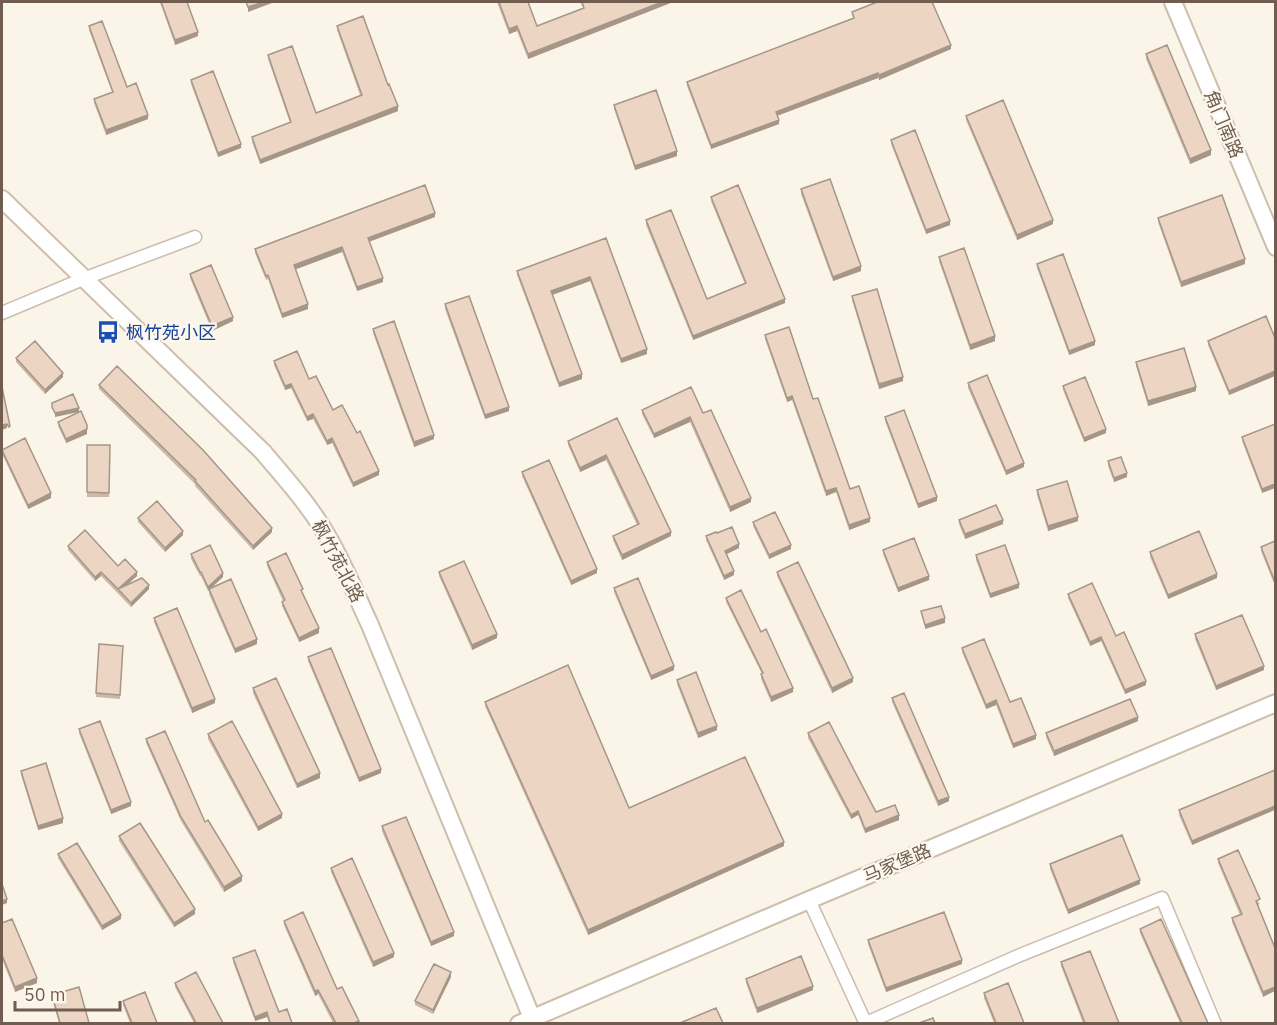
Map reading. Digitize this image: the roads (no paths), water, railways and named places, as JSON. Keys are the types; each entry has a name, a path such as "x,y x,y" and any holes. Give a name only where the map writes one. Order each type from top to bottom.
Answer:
{"street":[{"name":"角门南路","path":"1173,2 1270,220 1275,247"},
{"name":"枫竹苑北路","path":"2,199 263,452 295,490 323,529 370,625 525,1021"},
{"path":"2,313 83,279 195,237"},
{"name":"马家堡路","path":"525,1021 1275,703"},
{"path":"809,900 866,1023 1018,956 1162,898 1215,1023"}],"place":[{"name":"枫竹苑小区","path":"108,332"}]}
